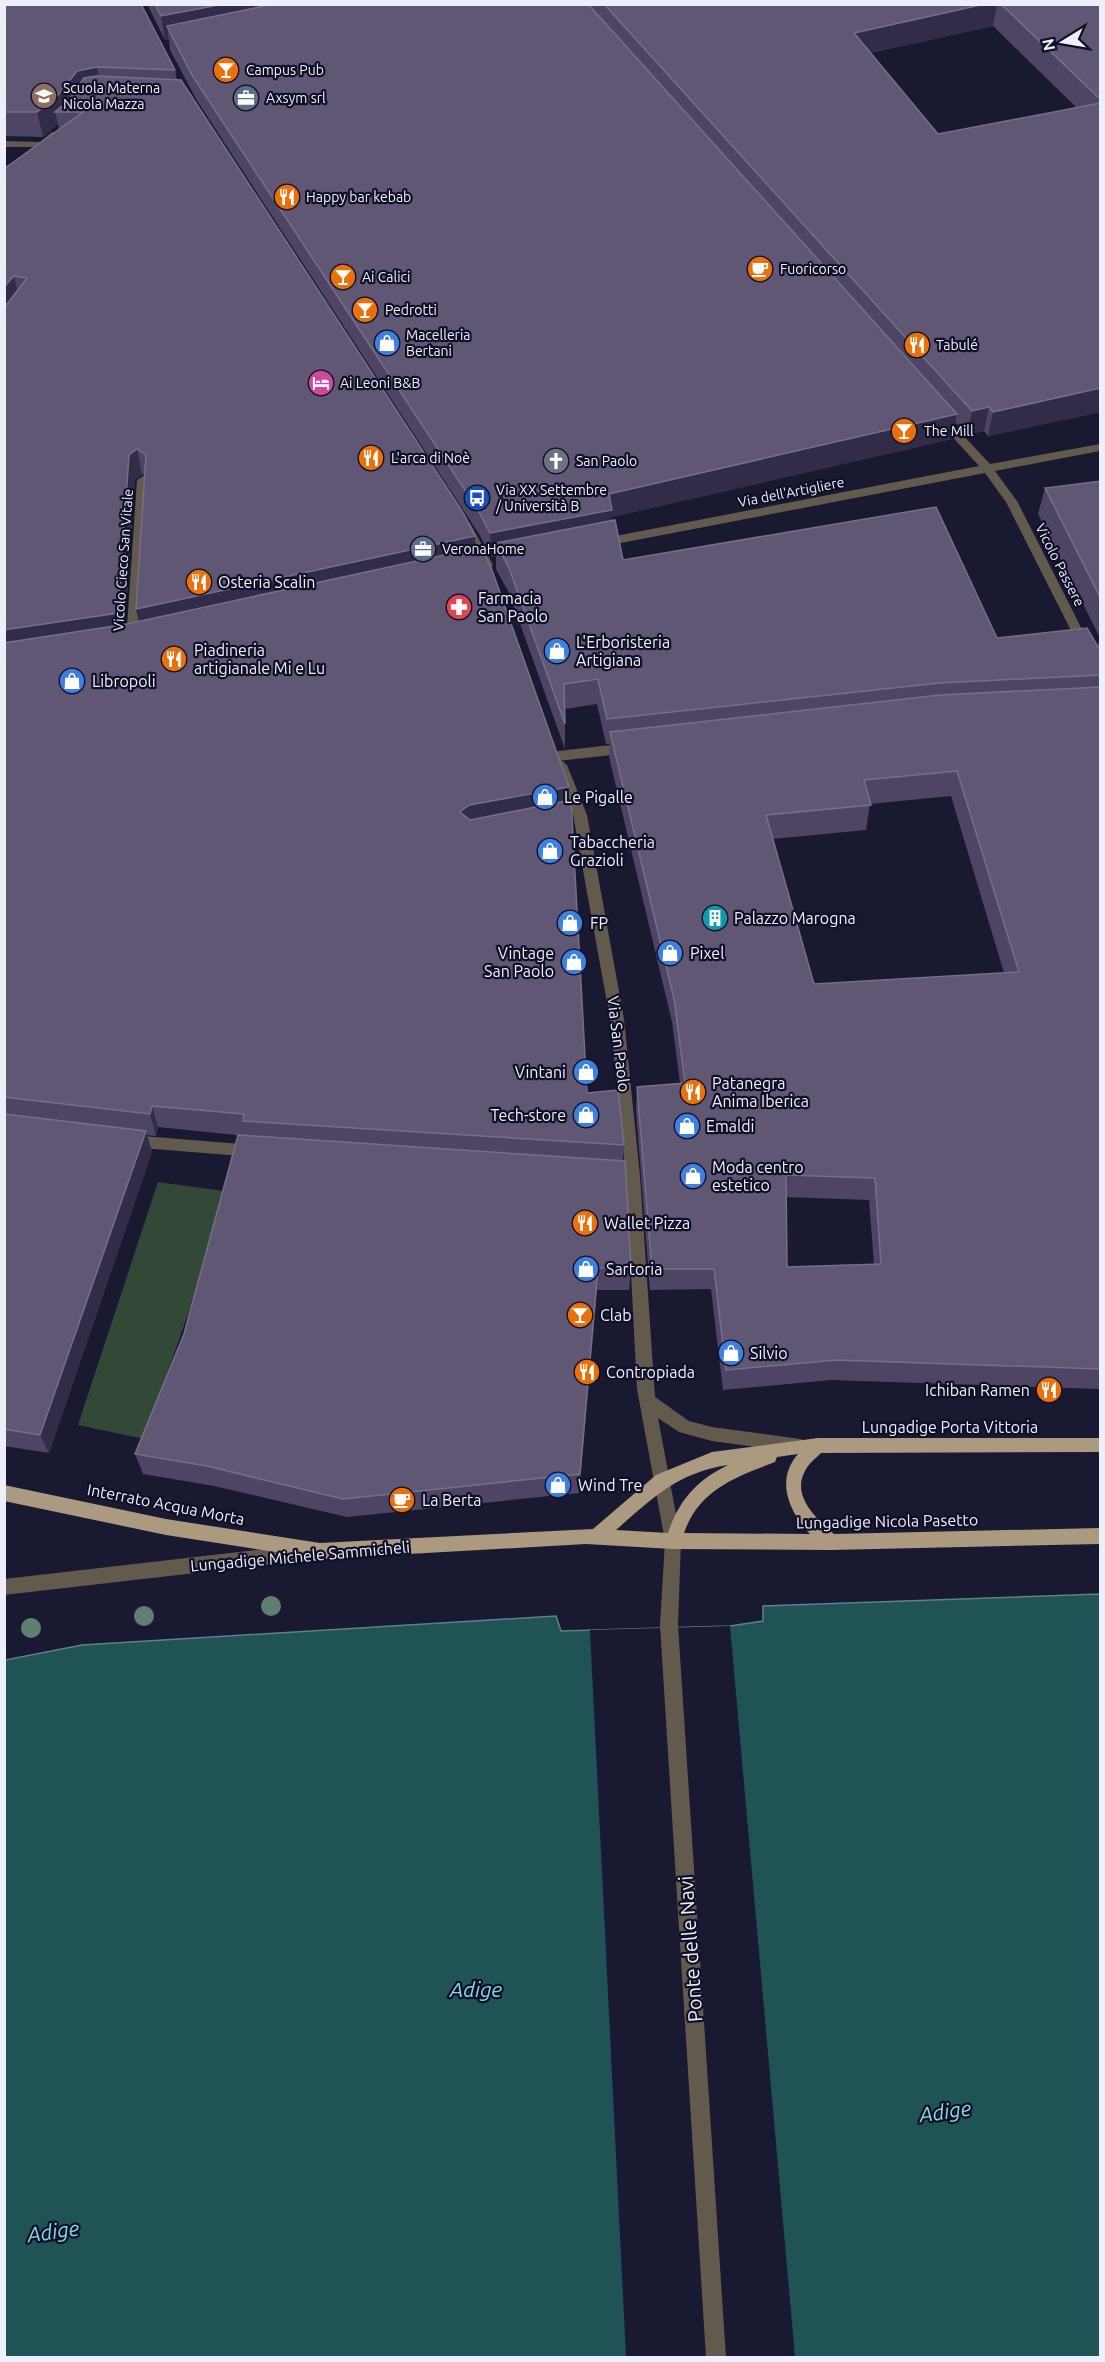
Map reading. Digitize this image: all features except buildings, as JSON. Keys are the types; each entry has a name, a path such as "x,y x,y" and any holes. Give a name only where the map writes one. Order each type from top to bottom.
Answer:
{"main road":[{"path":"818,1445 796,1469 793,1497 808,1522 831,1542"},
{"name":"Lungadige Porta Vittoria","path":"662,1480 712,1460 800,1446 1101,1445"},
{"name":"Lungadige Porta Vittoria","path":"673,1541 690,1502 709,1482 800,1446"},
{"path":"597,1536 662,1480"},
{"name":"Interrato Acqua Morta","path":"4,1492 166,1527 320,1551"},
{"name":"Lungadige Michele Sammicheli","path":"320,1551 597,1536 673,1541"},
{"name":"Lungadige Nicola Pasetto","path":"673,1541 831,1542 1101,1536"}],"street":[{"path":"4,144 42,145 60,129"},
{"name":"Vicolo Passere","path":"930,405 989,470 1011,501 1101,676"},
{"name":"Via dell'Artigliere","path":"590,545 1101,447"},
{"name":"Vicolo Cieco San Vitale","path":"132,642 143,480"},
{"path":"454,508 488,567"},
{"name":"Via San Paolo","path":"640,747 556,750 574,816 617,1019 627,1175 647,1401 673,1541"},
{"path":"118,1140 270,1152"},
{"name":"Lungadige Porta Vittoria","path":"647,1401 684,1427 711,1434 800,1446"},
{"name":"Ponte delle Navi","path":"673,1541 669,1625 716,2358"},
{"name":"Lungadige Michele Sammicheli","path":"4,1587 320,1551"}],"shaded area":[{"path":"158,1182 231,1192 144,1439 78,1425"}],"water":[{"name":"Adige","path":"1100,1594 1100,2357 5,2358 5,1660 82,1645 556,1616 561,1631 730,1626 763,1621 763,1606"}],"pier":[{"path":"730,1626 795,2357 626,2357 590,1630"}],"place":[{"name":"Campus Pub","path":"226,70"},
{"name":"Scuola Materna Nicola Mazza","path":"44,96"},
{"name":"Axsym srl","path":"246,98"},
{"name":"Happy bar kebab","path":"287,197"},
{"name":"Fuoricorso","path":"760,269"},
{"name":"Ai Calici","path":"343,277"},
{"name":"Pedrotti","path":"365,310"},
{"name":"Macelleria Bertani","path":"387,343"},
{"name":"Tabulé","path":"917,345"},
{"name":"Ai Leoni B&B","path":"321,383"},
{"name":"The Mill","path":"904,431"},
{"name":"L'arca di Noè","path":"371,458"},
{"name":"San Paolo","path":"556,461"},
{"name":"Via XX Settembre / Università B","path":"477,498"},
{"name":"VeronaHome","path":"423,549"},
{"name":"Osteria Scalin","path":"199,582"},
{"name":"Farmacia San Paolo","path":"459,607"},
{"name":"L'Erboristeria Artigiana","path":"557,651"},
{"name":"Piadineria artigianale Mi e Lu","path":"174,659"},
{"name":"Libropoli","path":"72,681"},
{"name":"Le Pigalle","path":"545,797"},
{"name":"Tabaccheria Grazioli","path":"550,851"},
{"name":"Palazzo Marogna","path":"715,918"},
{"name":"FP","path":"570,923"},
{"name":"Pixel","path":"670,953"},
{"name":"Vintage San Paolo","path":"574,962"},
{"name":"Vintani","path":"586,1072"},
{"name":"Patanegra Anima Iberica","path":"693,1092"},
{"name":"Tech-store","path":"586,1115"},
{"name":"Emaldi","path":"687,1126"},
{"name":"Moda centro estetico","path":"693,1176"},
{"name":"Wallet Pizza","path":"585,1223"},
{"name":"Sartoria","path":"586,1269"},
{"name":"Clab","path":"580,1315"},
{"name":"Silvio","path":"731,1353"},
{"name":"Contropiada","path":"587,1372"},
{"name":"Ichiban Ramen","path":"1049,1390"},
{"name":"Wind Tre","path":"558,1485"},
{"name":"La Berta","path":"402,1500"}]}
